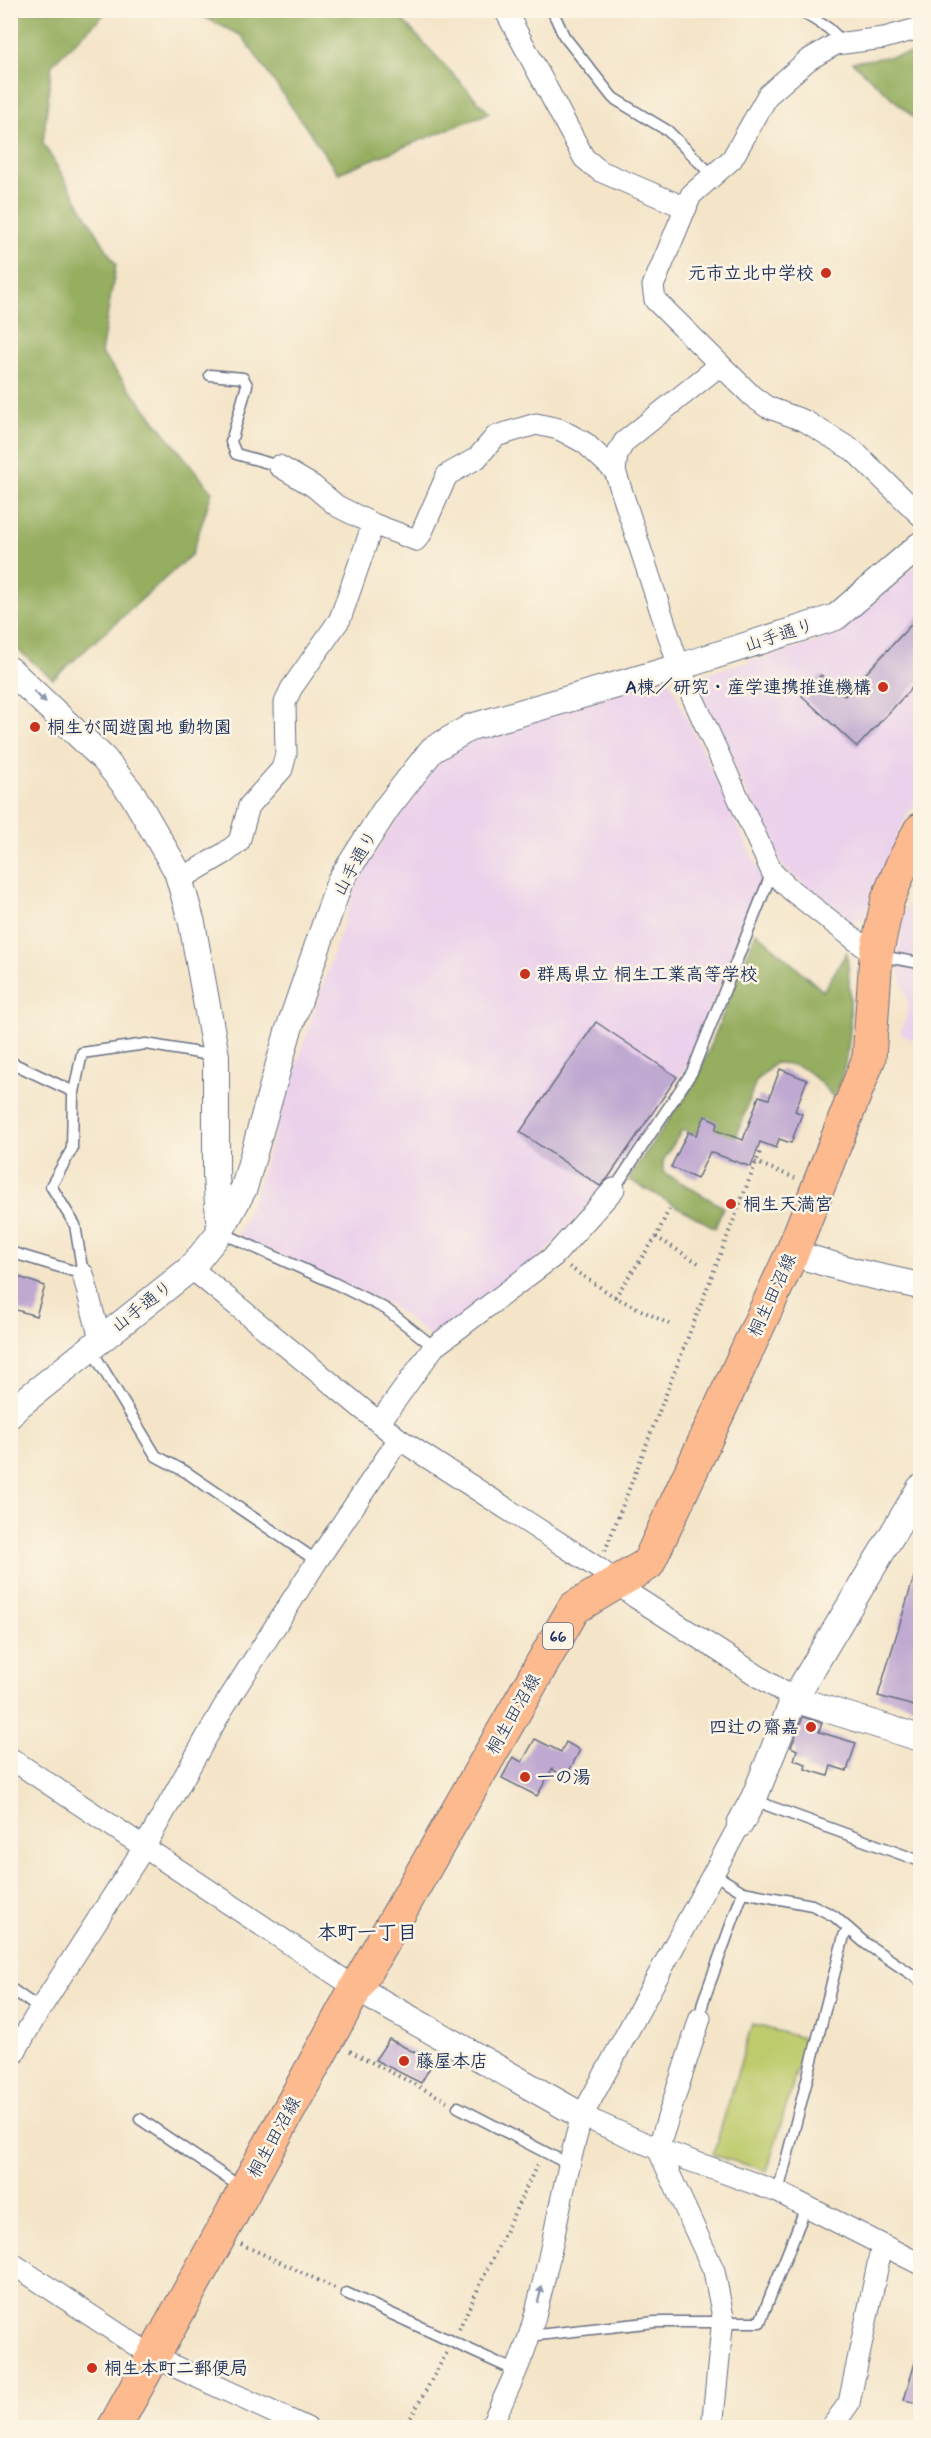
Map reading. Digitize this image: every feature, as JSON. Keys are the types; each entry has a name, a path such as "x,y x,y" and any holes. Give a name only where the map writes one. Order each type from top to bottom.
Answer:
{"main road":[{"name":"桐生田沼線","path":"114,2427 356,1988 574,1608 608,1575 648,1564 792,1253 869,1058 876,956 888,899 902,865 921,830"}],"street":[{"path":"505,10 584,158 600,171 686,208"},
{"path":"921,28 884,38 836,44 808,60 768,95 732,159 691,195 653,286 655,300 720,365 767,407 805,422 854,451 921,515"},
{"path":"720,365 624,442 617,455 615,471 679,667 772,872 876,956"},
{"path":"279,466 313,486 337,506 373,524 416,540 447,475 477,458 496,436 536,424 559,429 585,443 615,471"},
{"path":"179,880 225,853 239,842 249,806 282,769 286,754 283,715 285,703 291,689 340,619 373,524"},
{"name":"山手通り","path":"10,1416 18,1406 95,1343 191,1268 220,1232 244,1188 288,1032 340,881 386,809 432,750 471,727 679,667 836,617 921,544"},
{"path":"10,670 104,759 133,795 166,852 179,880 201,964 216,1056 216,1176 220,1232"},
{"path":"379,1423 434,1347 554,1256 614,1189"},
{"path":"792,1253 856,1272 921,1286"},
{"path":"191,1268 399,1439 608,1575 635,1598 794,1699 921,1738"},
{"path":"83,1274 95,1343"},
{"path":"10,2060 40,2009 145,1846 223,1708 317,1561 399,1439"},
{"path":"490,2427 516,2371 529,2336 549,2257 568,2164 582,2116 754,1798 794,1699 921,1488"},
{"path":"10,1758 356,1988 582,2116 658,2149 778,2192 921,2264"},
{"path":"700,2018 658,2149 714,2271 722,2322 712,2427"},
{"path":"831,2427 849,2403 882,2245"},
{"path":"10,2262 152,2356 308,2427"}],"lane":[{"path":"552,10 564,36 613,98 668,131 712,176"},
{"path":"799,10 828,28 844,43"},
{"path":"210,375 243,378 247,385 231,442 236,454 279,466"},
{"path":"614,1189 692,1072 772,872"},
{"path":"876,956 919,965"},
{"path":"10,1252 83,1274 75,1226 51,1186 72,1149 74,1092 82,1053 146,1044 216,1056"},
{"path":"10,1062 74,1092"},
{"path":"220,1232 386,1309 434,1347"},
{"path":"95,1343 156,1456 186,1472 317,1561"},
{"path":"754,1798 769,1806 921,1861"},
{"path":"714,1874 743,1892 812,1905 834,1916 865,1943 921,1980"},
{"path":"700,2018 703,2002 743,1892"},
{"path":"778,2192 844,1936 849,1929"},
{"path":"10,1988 40,2009"},
{"path":"458,2107 568,2164"},
{"path":"140,2119 244,2190"},
{"path":"529,2336 655,2322 759,2322 807,2207"},
{"path":"346,2293 516,2371"}],"path":[{"path":"608,1575 760,1152"},
{"path":"755,1162 817,1187"},
{"path":"615,1297 656,1237 670,1207"},
{"path":"656,1237 700,1264"},
{"path":"554,1256 615,1297 669,1324"},
{"path":"328,2039 458,2107"},
{"path":"405,2427 453,2342 544,2151"},
{"path":"220,2234 346,2293"}],"shaded area":[{"path":"920,561 920,797 908,813 866,914 861,920 849,921 783,867 691,678 819,641 845,628"},
{"name":"群馬県立 桐生工業高等学校","path":"668,678 763,879 686,1067 604,1189 546,1251 437,1335 429,1336 390,1305 237,1236 254,1196 357,881 437,758 474,736"},
{"path":"920,873 920,1043 900,1034 909,1007 897,963 902,920"}],"green space":[{"path":"10,11 115,11 107,12 52,64 43,143 116,265 101,353 212,492 192,554 53,679 11,644"},
{"path":"192,11 394,11 489,113 338,173 242,36"},
{"path":"920,52 920,123 852,62"},
{"path":"756,932 823,991 847,952 849,1043 846,1061 834,1098 809,1072 794,1065 775,1063 756,1081 732,1149 682,1130 663,1161 663,1172 723,1207 715,1228 628,1179 699,1075"},
{"path":"752,2024 806,2039 767,2171 713,2155"}],"building":[{"name":"A棟／研究・産学連携推進機構","path":"921,614 921,678 857,747 802,696 821,675 845,696"},
{"path":"596,1022 677,1077 608,1178 600,1186 520,1132"},
{"path":"780,1069 807,1080 795,1111 802,1114 791,1143 779,1139 776,1148 760,1142 751,1167 710,1152 697,1179 671,1167 688,1132 696,1135 705,1116 718,1122 715,1130 743,1140 759,1096 769,1099"},
{"path":"10,1274 45,1286 36,1316 10,1308"},
{"path":"917,1567 921,1568 921,1708 878,1696"},
{"path":"803,1717 822,1723 819,1732 856,1743 847,1771 831,1766 828,1776 805,1769 806,1764 794,1760 797,1750 791,1747"},
{"path":"535,1739 561,1752 566,1742 580,1750 566,1777 552,1769 537,1796 502,1778 513,1757 522,1762"},
{"name":"藤屋本店","path":"389,2039 433,2062 421,2083 375,2060"},
{"path":"916,2359 921,2359 921,2404 904,2400"}],"place":[{"name":"元市立北中学校","path":"826,273"},
{"name":"A棟／研究・産学連携推進機構","path":"883,687"},
{"name":"桐生が岡遊園地 動物園","path":"35,727"},
{"name":"群馬県立 桐生工業高等学校","path":"525,974"},
{"name":"桐生天満宮","path":"731,1204"},
{"name":"四辻の齋嘉","path":"811,1727"},
{"name":"一の湯","path":"525,1777"},
{"name":"藤屋本店","path":"404,2061"},
{"name":"桐生本町二郵便局","path":"92,2368"}],"district":[{"name":"本町一丁目","path":"367,1932"}]}
